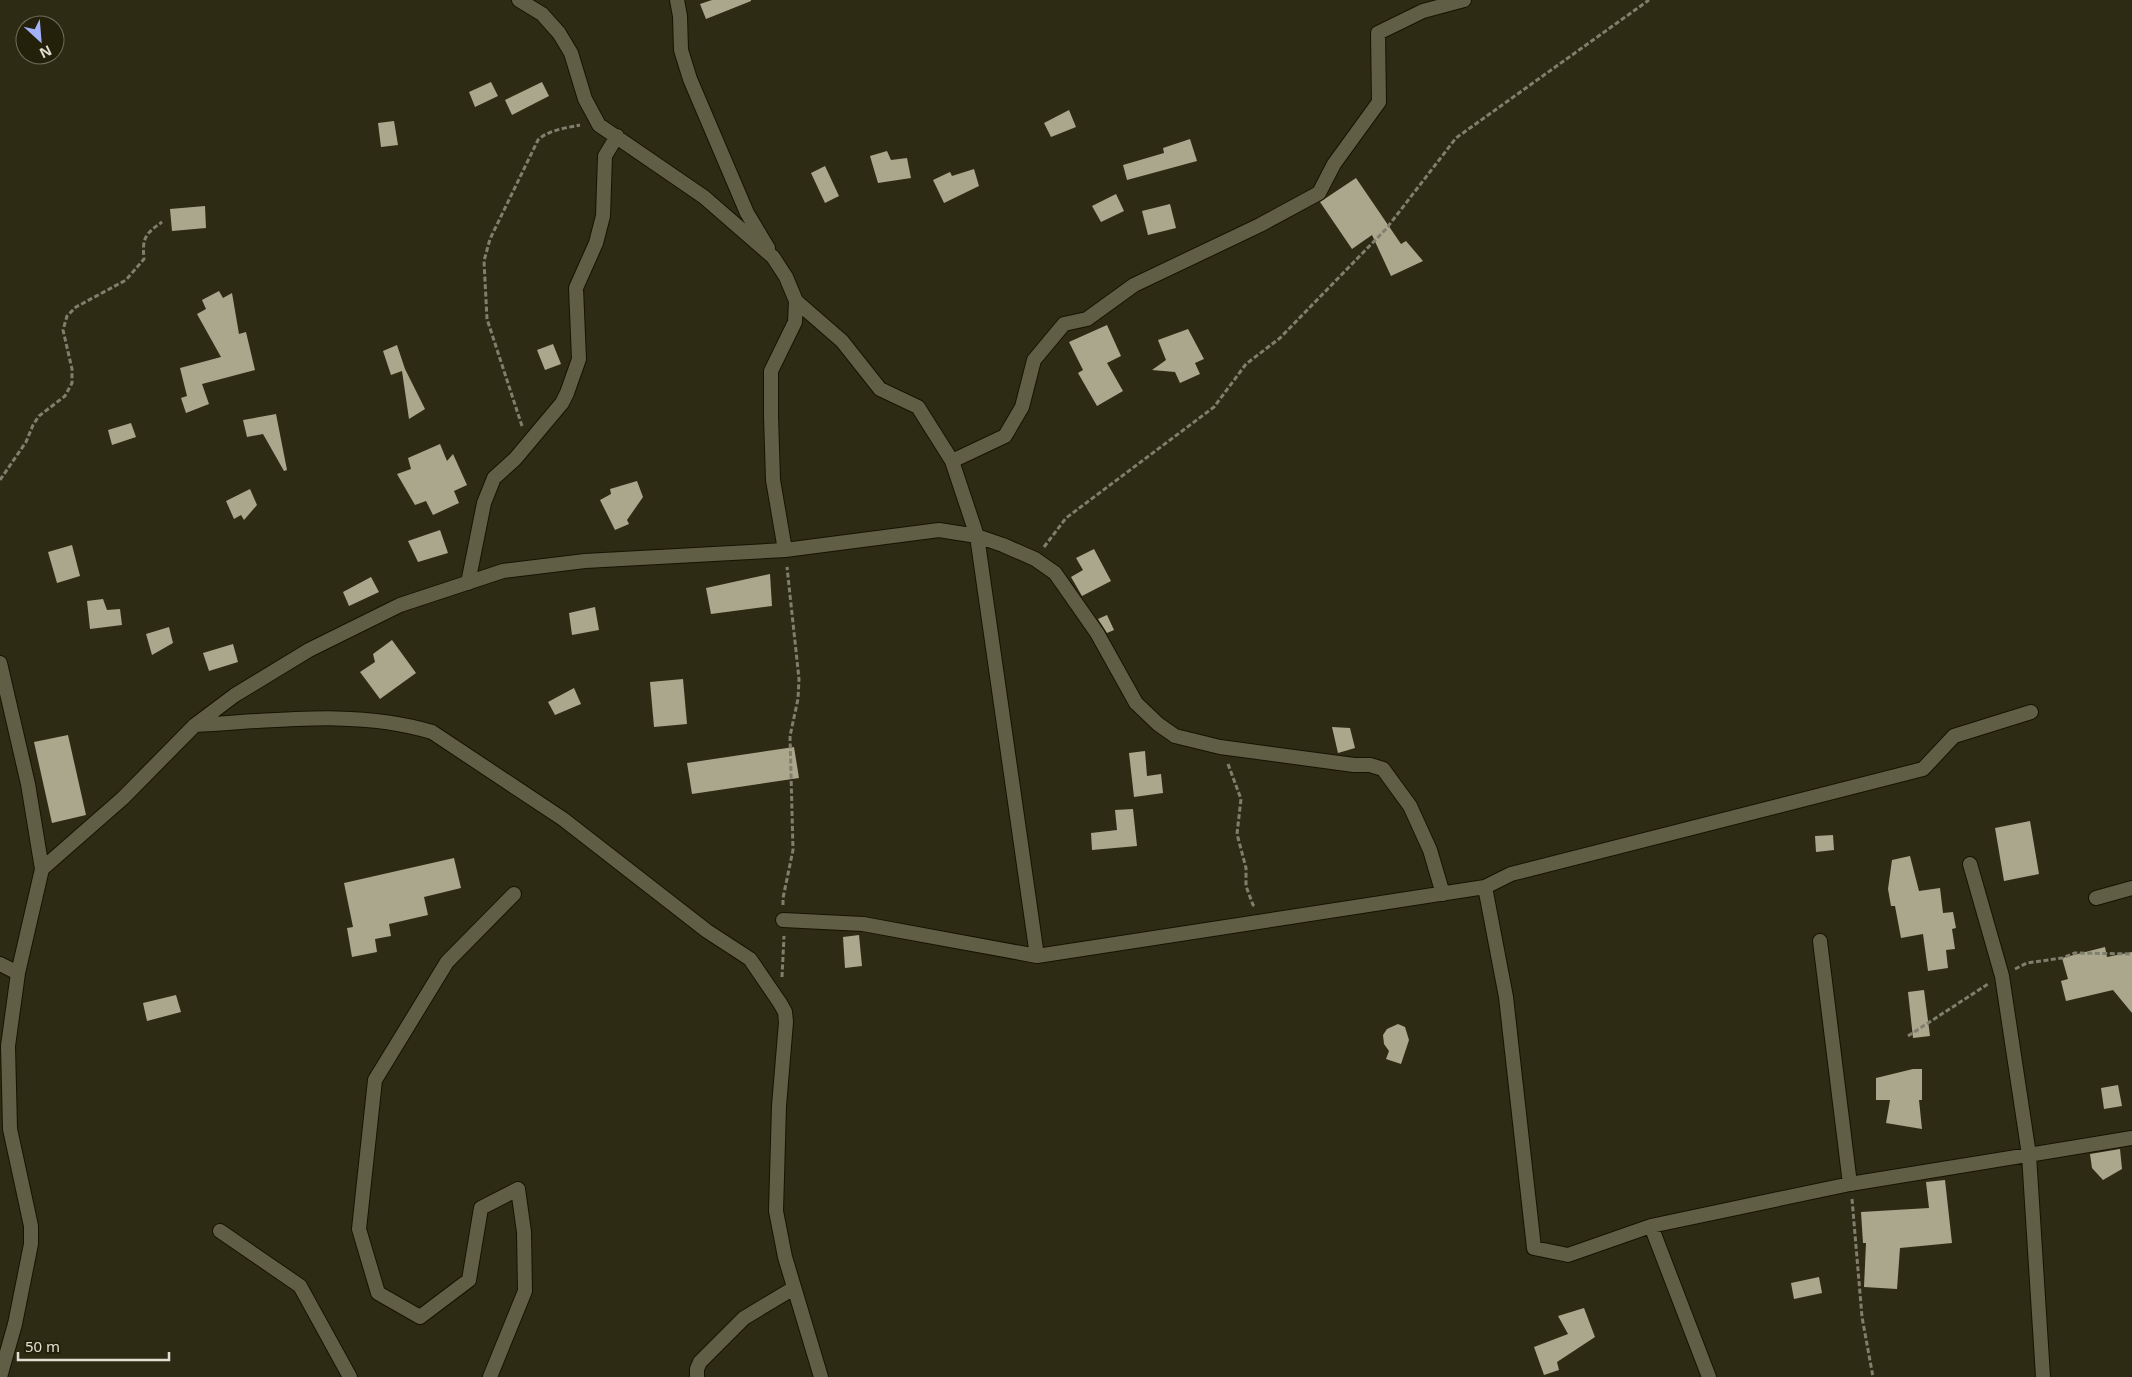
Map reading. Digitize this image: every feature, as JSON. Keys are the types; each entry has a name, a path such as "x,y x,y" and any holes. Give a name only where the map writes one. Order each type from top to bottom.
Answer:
{"street":[{"path":"519,0 542,14 559,33 571,53 585,99 600,125 704,197 773,257"},
{"path":"677,0 680,16 681,50 690,79 747,213 786,277 796,301 795,322 771,371 773,480 785,550"},
{"path":"952,461 1005,436 1022,407 1034,360 1064,324 1087,319 1134,285 1260,225 1319,193 1334,164 1379,102 1378,33 1423,11 1464,0"},
{"path":"468,583 484,503 494,478 515,459 562,403 579,359 576,288 596,243 603,216 605,156 617,136"},
{"path":"796,301 842,341 880,389 918,407 952,461 977,536 1037,956"},
{"path":"42,869 123,798 195,725 234,695 310,650 400,605 503,571 585,561 785,550 939,530 977,536 1003,544 1035,559 1055,573 1097,633 1136,703 1158,724 1175,736 1220,747 1354,765 1370,765 1383,769 1410,806 1430,850 1443,894"},
{"path":"0,663 28,784 42,869 18,973 8,1046 10,1129 32,1235 14,1324 0,1377"},
{"path":"784,920 864,924 1037,956 1485,887 1511,874 1922,769 1954,736 2031,712"},
{"path":"195,725 335,718 408,724 432,732 563,819 708,931 750,959 785,1012 786,1022 779,1106 776,1211 785,1257 821,1377"},
{"path":"1970,864 2002,976 2029,1155 2043,1377"},
{"path":"1485,887 1506,997 1534,1248 1568,1255 1651,1226 1850,1184 2132,1138"},
{"path":"2096,898 2132,888"},
{"path":"490,1377 525,1291 524,1232 518,1190 481,1208 469,1280 420,1317 378,1293 358,1229 375,1080 446,962 514,894"},
{"path":"1820,941 1850,1184"},
{"path":"0,964 18,973"},
{"path":"1651,1226 1709,1377"},
{"path":"220,1231 300,1286 350,1377"},
{"path":"697,1377 697,1369 700,1362 744,1318 794,1288"}],"path":[{"path":"1035,559 1066,518 1214,407 1246,364 1280,338 1386,229 1456,138 1649,0"},
{"path":"528,443 488,319 484,261 490,239 542,135 585,124 600,125"},
{"path":"0,480 26,442 39,416 65,396 72,383 72,369 63,330 67,316 76,307 126,280 144,260 143,240 147,232 162,222"},
{"path":"780,1003 785,954 783,898 793,850 790,736 798,699 799,679 785,550"},
{"path":"1220,747 1241,799 1236,834 1246,868 1246,886 1253,905 1260,907"},
{"path":"1850,1184 1862,1317 1873,1377"}],"building":[{"path":"712,0 751,1 706,19 700,4"},
{"path":"491,82 498,96 475,107 469,92"},
{"path":"542,82 549,96 512,115 505,100"},
{"path":"1069,110 1076,127 1051,137 1044,123"},
{"path":"394,121 398,145 381,147 378,123"},
{"path":"1190,139 1197,161 1127,180 1123,165 1164,153 1163,148"},
{"path":"887,151 891,160 907,158 911,178 878,183 870,156"},
{"path":"825,166 839,196 825,203 811,173"},
{"path":"974,169 979,186 944,203 933,180 950,172 952,176"},
{"path":"1356,178 1401,244 1406,241 1423,261 1391,276 1372,235 1352,249 1320,202"},
{"path":"1116,194 1124,211 1101,222 1092,206"},
{"path":"1170,204 1176,228 1148,235 1142,211"},
{"path":"205,206 206,228 172,231 170,209"},
{"path":"219,291 223,298 232,293 239,334 246,332 255,370 202,384 209,404 186,413 181,398 187,396 180,368 221,357 197,314 206,309 202,300"},
{"path":"1107,325 1121,356 1107,363 1123,391 1097,406 1078,373 1083,370 1069,342"},
{"path":"1188,329 1204,359 1195,363 1200,374 1180,383 1175,372 1152,370 1166,360 1158,340"},
{"path":"553,344 561,364 545,370 537,350"},
{"path":"397,345 405,369 425,409 409,419 402,371 391,375 383,351"},
{"path":"276,414 287,470 284,471 263,434 247,437 243,420"},
{"path":"131,423 136,437 112,445 108,430"},
{"path":"440,444 447,461 453,454 467,485 454,491 459,503 433,515 426,501 415,505 397,474 411,469 408,458"},
{"path":"637,481 643,497 627,520 629,524 615,530 600,500 611,494 610,489"},
{"path":"250,489 257,505 244,520 241,515 234,519 226,501"},
{"path":"440,530 448,553 418,562 408,541"},
{"path":"72,545 80,576 57,583 48,552"},
{"path":"1094,549 1111,581 1082,596 1071,577 1083,570 1076,558"},
{"path":"770,574 772,606 711,614 706,588"},
{"path":"371,577 379,592 349,606 343,592"},
{"path":"103,599 107,610 120,609 122,625 90,629 87,601"},
{"path":"595,607 599,630 572,635 569,613"},
{"path":"1107,615 1114,630 1107,633 1098,619"},
{"path":"169,627 173,643 152,655 146,634"},
{"path":"392,640 416,673 380,699 360,672 375,662 373,654"},
{"path":"233,644 238,662 209,671 203,653"},
{"path":"683,679 687,724 654,727 650,682"},
{"path":"574,688 581,704 555,715 548,702"},
{"path":"1332,727 1350,728 1355,748 1338,753"},
{"path":"68,735 86,815 52,823 34,742"},
{"path":"794,747 799,778 692,794 687,763"},
{"path":"1145,751 1147,776 1161,774 1163,793 1134,797 1129,753"},
{"path":"1133,809 1137,846 1092,850 1091,833 1117,830 1115,810"},
{"path":"2030,821 2039,874 2004,881 1995,828"},
{"path":"1833,835 1834,850 1816,852 1815,836"},
{"path":"1910,856 1919,891 1940,888 1943,913 1953,912 1956,928 1952,929 1955,949 1946,950 1948,968 1928,971 1923,934 1901,938 1895,906 1891,906 1888,889 1892,860"},
{"path":"454,858 461,888 424,897 428,915 389,924 391,936 375,939 377,952 352,957 347,928 353,927 344,883"},
{"path":"859,935 862,966 845,968 843,937"},
{"path":"2105,947 2107,957 2132,952 2132,1013 2113,990 2066,1001 2061,981 2068,979 2062,958"},
{"path":"1924,990 1930,1036 1913,1038 1908,992"},
{"path":"176,995 181,1012 147,1021 143,1003"},
{"path":"1398,1024 1405,1027 1409,1040 1401,1064 1386,1059 1389,1051 1384,1044 1383,1035 1387,1029"},
{"path":"1913,1069 1922,1069 1922,1100 1919,1100 1922,1129 1886,1123 1890,1100 1876,1100 1876,1078"},
{"path":"2118,1085 2122,1106 2104,1109 2101,1088"},
{"path":"2120,1149 2122,1169 2103,1180 2092,1168 2090,1154"},
{"path":"1945,1180 1952,1243 1900,1248 1897,1289 1864,1287 1866,1243 1863,1243 1861,1212 1929,1208 1926,1182"},
{"path":"1819,1277 1822,1293 1794,1299 1791,1283"},
{"path":"1584,1308 1595,1337 1557,1362 1559,1370 1544,1375 1534,1347 1568,1334 1558,1316"}]}
